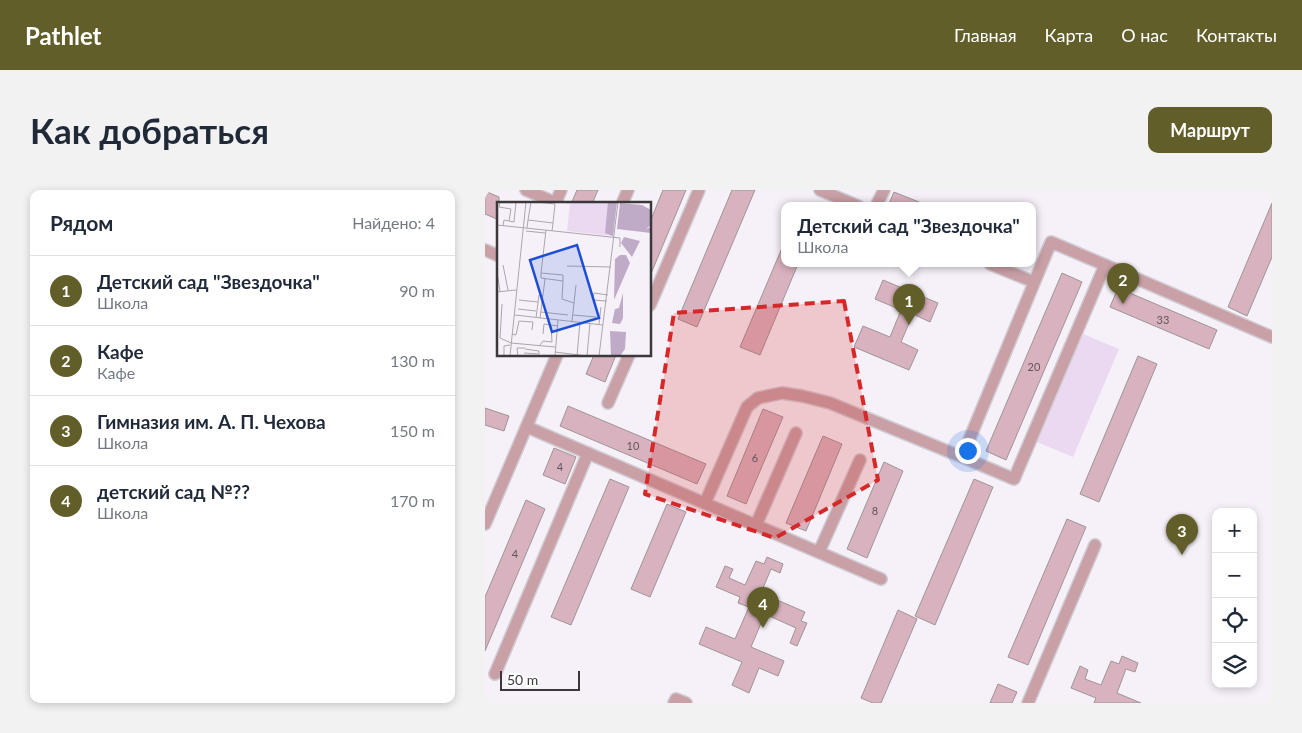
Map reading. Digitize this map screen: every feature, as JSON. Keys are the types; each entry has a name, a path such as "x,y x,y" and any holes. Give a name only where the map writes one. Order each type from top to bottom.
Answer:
{"street":[{"path":"526,190 553,202"},
{"path":"555,202 561,190"},
{"path":"623,202 627,190"},
{"path":"651,302 699,190"},
{"path":"820,190 848,202"},
{"path":"878,202 885,190"},
{"path":"962,457 1051,242 1272,337"},
{"path":"485,250 497,255"},
{"path":"705,503 747,408 758,398 782,393 830,402 1014,479 1105,265"},
{"path":"997,267 1033,282"},
{"path":"485,524 489,503 527,427 557,356"},
{"path":"608,403 629,356"},
{"path":"527,427 881,579"},
{"path":"756,525 796,433"},
{"path":"495,674 588,453"},
{"path":"819,552 860,460"},
{"path":"1028,703 1095,545"},
{"path":"674,703 676,699 686,703"}],"highlighted area":[{"path":"844,301 878,480 775,538 645,494 674,313"}],"shaded area":[{"path":"1083,334 1119,349 1073,457 1037,442"}],"building":[{"path":"577,190 598,190 593,202 572,202"},
{"path":"663,190 686,190 651,274 651,220"},
{"path":"732,190 755,190 697,327 678,319"},
{"path":"485,191 499,197 499,202 497,202 497,219 485,214"},
{"path":"894,192 919,202 890,202"},
{"path":"1272,203 1272,257 1247,316 1228,307"},
{"path":"781,250 781,267 797,267 760,355 740,347"},
{"path":"1062,273 1082,282 1006,460 986,451"},
{"path":"883,280 938,303 930,322 913,314 901,342 918,350 909,370 854,347 863,326 890,337 901,310 875,299"},
{"path":"1118,288 1217,330 1209,349 1110,307"},
{"path":"594,356 616,356 605,382 586,374"},
{"path":"1138,356 1157,364 1099,502 1080,494"},
{"path":"568,406 706,464 697,484 560,426"},
{"path":"485,408 509,416 504,431 485,425"},
{"path":"763,409 783,417 746,504 727,496"},
{"path":"823,436 842,444 806,531 786,523"},
{"path":"554,448 576,457 565,484 543,475"},
{"path":"884,462 903,471 867,558 847,549"},
{"path":"610,479 629,487 571,625 551,617"},
{"path":"974,479 993,487 935,625 915,616"},
{"path":"526,500 545,509 485,651 485,597"},
{"path":"667,504 686,512 650,597 631,589"},
{"path":"1067,519 1086,527 1028,665 1008,657"},
{"path":"767,557 783,564 780,573 771,569 761,593 805,612 801,621 807,623 797,646 790,643 796,628 765,614 751,647 784,661 778,676 759,668 749,693 732,685 742,662 699,644 706,627 735,639 749,607 738,603 740,597 716,587 725,566 733,569 729,578 745,585 756,561 764,564"},
{"path":"898,610 917,619 881,703 873,703 861,698"},
{"path":"1122,656 1138,663 1135,672 1126,669 1117,693 1141,703 1094,703 1096,698 1071,688 1080,666 1088,670 1085,679 1101,685 1111,661 1119,664"},
{"path":"998,684 1017,692 1012,703 990,703"}],"place":[{"name":"Кафе","path":"1123,304"},
{"name":"Детский сад \"Звездочка\"","path":"909,325"},
{"name":"Гимназия им. А. П. Чехова","path":"1182,555"},
{"name":"детский сад №??","path":"763,628"}]}
